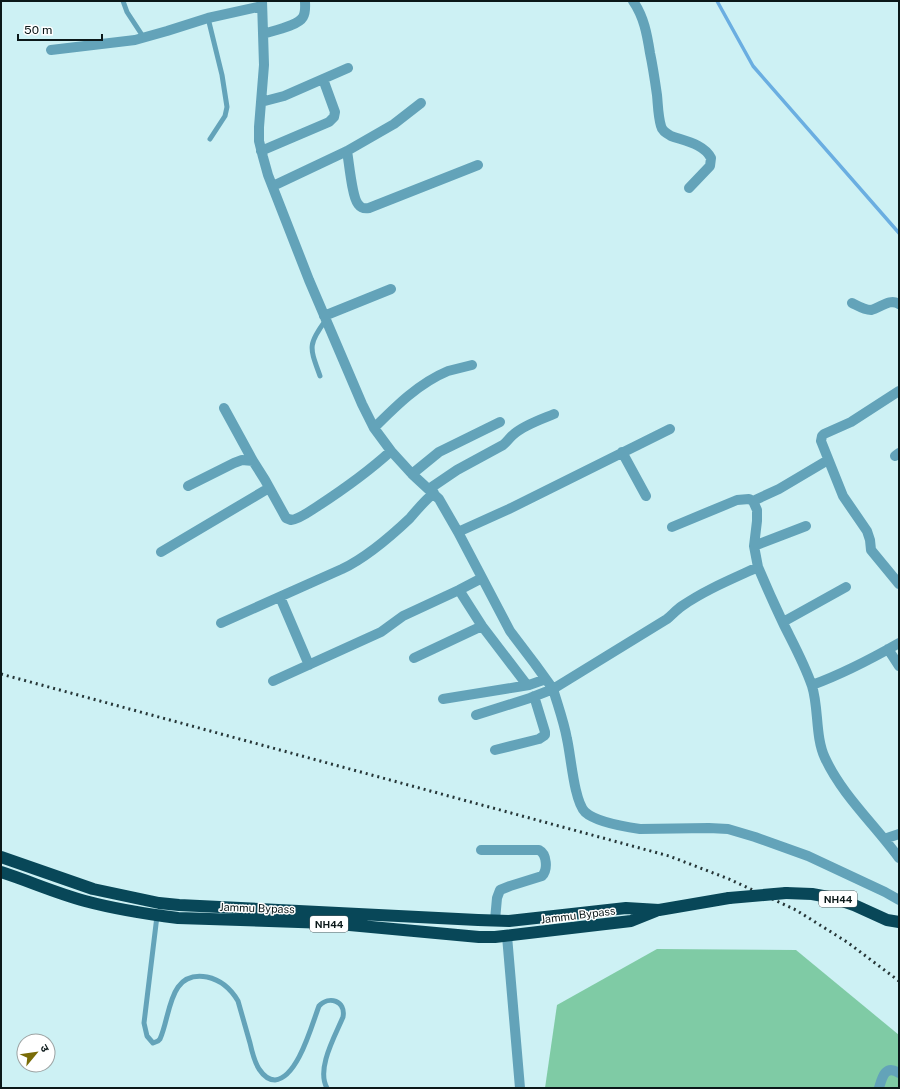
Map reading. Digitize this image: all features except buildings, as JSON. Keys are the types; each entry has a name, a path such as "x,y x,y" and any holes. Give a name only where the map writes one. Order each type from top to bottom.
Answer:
{"highway":[{"name":"Jammu Bypass","path":"1,857 93,889 159,903 179,905 509,921 626,908 659,910"},
{"name":"Jammu Bypass","path":"1,872 84,900 128,911 178,918 328,923 479,937 507,936 631,921 659,910 729,898 786,893 812,894 834,898 893,921 899,931"}],"street":[{"path":"263,34 301,20 305,13 305,1"},
{"path":"633,1 639,8 646,29 655,79 660,121 663,130 666,134 701,147 708,152 711,158 710,166 689,188"},
{"path":"51,50 144,38 262,3 264,65 259,141 268,175 309,280 362,404 388,453 412,474 429,495 444,506 458,532 478,581 542,680 545,735 539,739 496,750"},
{"path":"261,102 284,96 348,68"},
{"path":"261,151 329,122 334,117 335,112 323,79"},
{"path":"273,186 348,151 394,124 421,103"},
{"path":"348,151 355,197 358,205 364,209 478,164"},
{"path":"325,318 391,289"},
{"path":"852,303 868,310 892,302 899,304"},
{"path":"374,428 408,396 435,378 447,372 472,365"},
{"path":"899,391 851,422 824,434 821,441 843,496 868,531 871,550 899,584"},
{"path":"224,408 286,518 290,520 294,520 345,488 388,453"},
{"path":"221,623 360,560 390,536 410,517 429,495 457,470 503,445 519,430 554,414"},
{"path":"412,474 439,452 500,422"},
{"path":"458,532 509,509 670,429"},
{"path":"622,452 646,496"},
{"path":"188,486 234,463 242,460 253,461"},
{"path":"672,527 737,500 749,499 753,501 828,460"},
{"path":"161,552 269,488"},
{"path":"753,501 757,510 754,546 758,567 812,685 824,757 851,799 899,858"},
{"path":"754,546 806,526"},
{"path":"476,715 543,693 667,619 688,602 758,567"},
{"path":"273,681 380,632 403,616 478,581"},
{"path":"783,622 846,587"},
{"path":"461,589 482,626 528,685"},
{"path":"280,597 309,665"},
{"path":"414,658 482,626"},
{"path":"812,685 840,673 899,643"},
{"path":"888,649 899,666"},
{"path":"443,699 528,685 542,680"},
{"path":"543,693 562,715 577,797 584,812 600,820 630,827 728,829 808,856 899,900"},
{"path":"884,839 899,834"},
{"path":"480,850 539,850 542,851 545,856 545,872 542,876 500,890 497,898 496,920"},
{"path":"507,936 520,1088"},
{"path":"879,1088 883,1076 887,1071 891,1069 899,1073"}],"lane":[{"path":"123,1 132,20 144,38"},
{"path":"208,18 227,107 225,116 210,140"},
{"path":"320,376 311,349 317,332 325,318"},
{"path":"159,903 145,1013 145,1030 149,1040 156,1043 160,1039 172,997 176,989 183,982 191,978 202,976 215,979 224,984 233,993 238,1001 254,1060 259,1069 264,1076 269,1079 276,1080 283,1078 294,1066 302,1051 318,1006 323,1001 329,1000 342,1006 344,1012 327,1055 324,1068 324,1083 327,1088"}],"green space":[{"path":"657,949 796,950 899,1035 899,1088 545,1088 557,1005"}],"waterway":[{"path":"717,1 753,66 899,233"}],"railway":[{"path":"1,674 669,856 729,879 796,910 847,942 899,981"}]}
